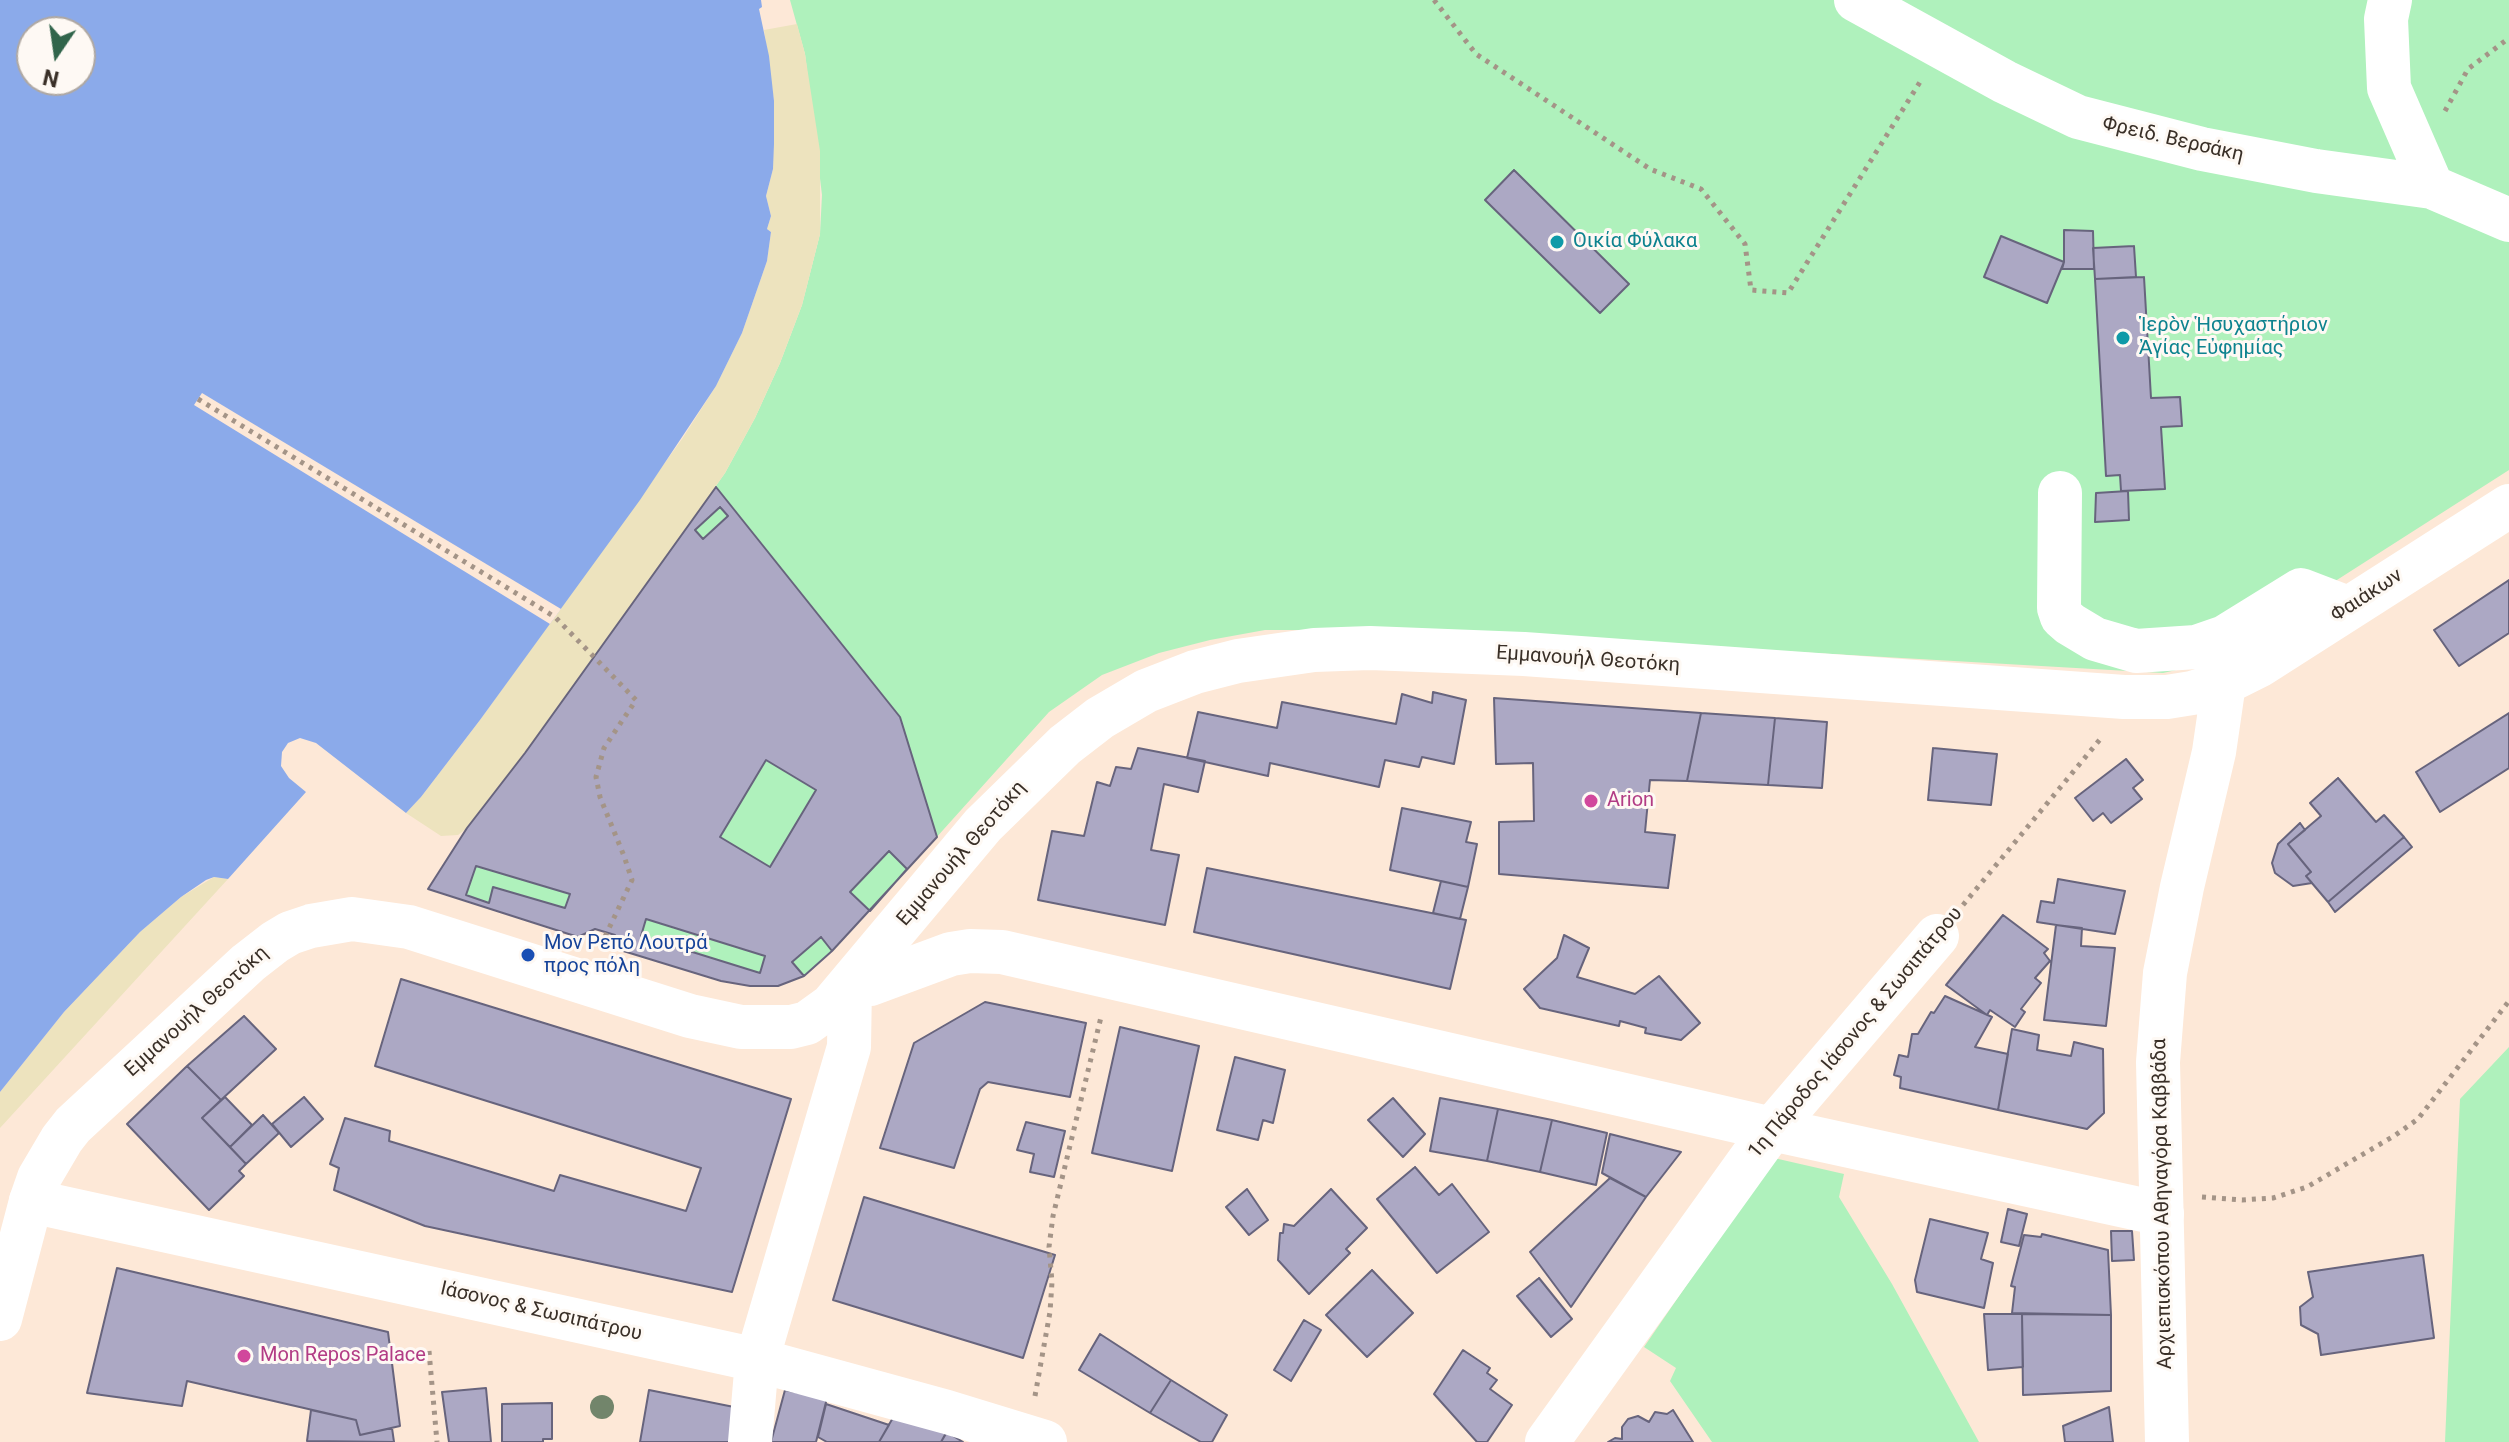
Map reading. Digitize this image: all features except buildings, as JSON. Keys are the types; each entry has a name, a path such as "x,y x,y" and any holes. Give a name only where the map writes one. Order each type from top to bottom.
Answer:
{"street":[{"name":"Φρειδ. Βερσάκη","path":"1856,0 2005,82 2078,117 2202,149 2316,171 2427,175 2509,220"},
{"path":"2390,0 2386,19 2389,88 2427,175"},
{"path":"2060,493 2059,608 2062,617 2095,639 2136,651 2196,647 2225,637 2301,590 2348,608"},
{"name":"Φαιάκων","path":"2224,683 2260,665 2509,506"},
{"name":"Εμμανουήλ Θεοτόκη","path":"0,1319 6,1273 31,1201 50,1157 73,1125 256,956 290,933 352,919 409,927 690,1016 741,1027 791,1027 807,1023 822,1014 850,985 983,825 1065,745 1100,718 1146,691 1195,672 1238,661 1314,650 1370,648 1524,654 2141,698 2192,693 2224,683"},
{"name":"Αρχιεπισκόπου Αθηναγόρα Καββάδα","path":"2167,1442 2158,1062 2165,973 2214,752 2224,683"},
{"name":"1η Πάροδος Ιάσονος & Σωσιπάτρου","path":"1547,1442 1772,1129 1937,936"},
{"path":"750,1442 757,1360 849,1047 850,985 878,981 951,954 982,950 1772,1129 2161,1203"},
{"name":"Ιάσονος & Σωσιπάτρου","path":"31,1201 757,1360 1036,1438"}],"path":[{"path":"1434,0 1476,54 1650,169 1701,189 1745,244 1751,290 1788,293 1941,47"},
{"path":"2427,175 2438,123 2468,69 2509,38"},
{"path":"198,399 555,617 636,700 604,748 596,777 600,797 632,880 598,953"},
{"name":"1η Πάροδος Ιάσονος & Σωσιπάτρου","path":"1937,936 2103,735"},
{"path":"1036,1438 1050,1312 1052,1282 1049,1247 1053,1216 1110,977"},
{"path":"2161,1203 2273,1198 2307,1187 2346,1166 2418,1119 2509,1001"},
{"path":"429,1351 437,1442"}],"green space":[{"path":"790,0 2509,0 2509,470 2207,663 2163,673 1414,630 1265,630 1159,653 1102,675 1049,712 891,888 804,976 778,986 750,986 721,981 620,950 614,935 595,929 578,937 428,889 467,828 525,753 725,473 780,363 802,305 820,234 822,195 805,54"},
{"path":"2509,1047 2509,1442 2445,1442 2460,1099"},
{"path":"1774,1158 1844,1174 1839,1197 1892,1284 1979,1442 1712,1442 1670,1381 1676,1368 1644,1347"}],"sand":[{"path":"797,24 805,54 820,151 820,234 802,305 780,363 725,473 659,568 467,828 458,835 441,836 406,813 480,720 682,439 716,386 742,333 767,261 771,232 767,229 771,216 766,196 773,169 774,101 764,30"},
{"path":"214,877 228,879 0,1128 0,1092 64,1012 140,932 181,897"}],"water":[{"path":"0,0 761,0 762,7 759,9 774,101 773,169 766,196 771,216 767,229 771,232 767,261 742,333 716,386 640,500 480,720 406,813 316,743 300,738 288,743 282,752 281,766 289,778 306,792 228,879 214,877 206,880 181,897 140,932 64,1012 0,1092"}],"pier":[{"path":"202,393 561,609 550,624 194,405"}],"place":[{"name":"Οικία Φύλακα","path":"1557,242"},
{"name":"Ἱερὸν Ἡσυχαστήριον Ἀγίας Εὐφημίας","path":"2123,338"},
{"name":"Arion","path":"1591,801"},
{"name":"Μον Ρεπό Λουτρά προς πόλη","path":"528,955"},
{"name":"Mon Repos Palace","path":"244,1356"}]}
